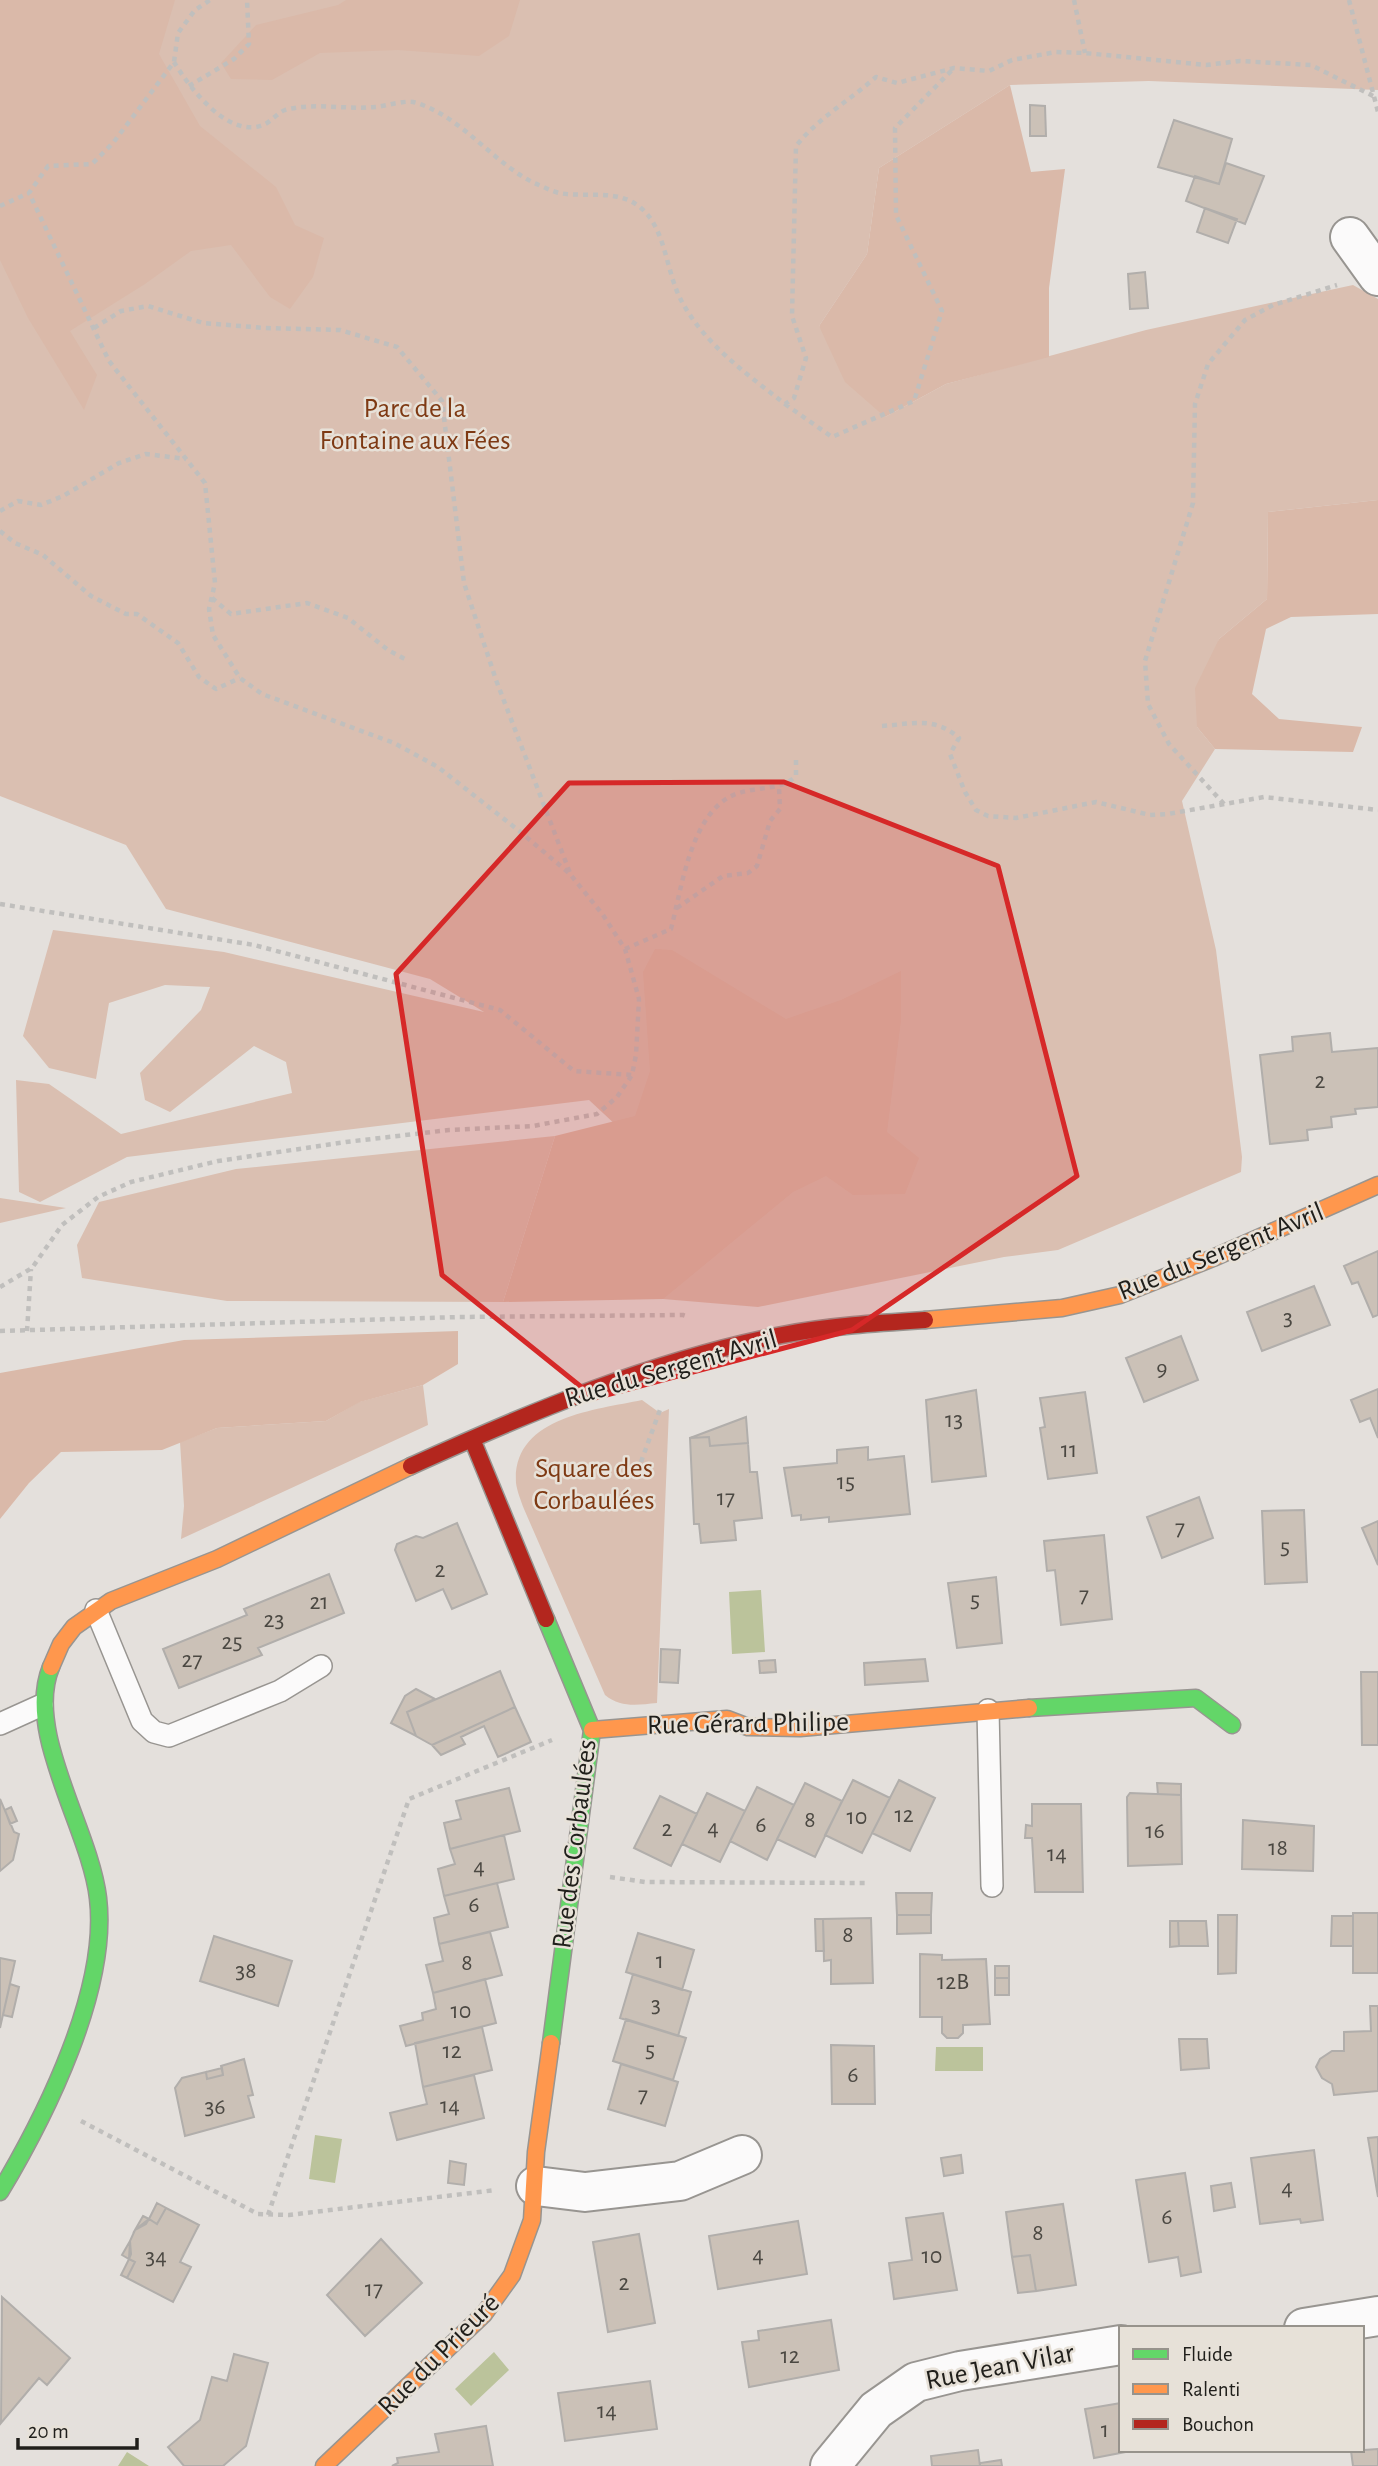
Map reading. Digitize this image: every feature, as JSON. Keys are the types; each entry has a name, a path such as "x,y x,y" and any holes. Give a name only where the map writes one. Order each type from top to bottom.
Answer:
{"street":[{"path":"1350,237 1376,275"},
{"name":"Rue du Sergent Avril","path":"42,1705 52,1661 65,1637 96,1610 193,1570 472,1439 578,1393 744,1342 820,1329 1066,1308 1138,1291 1378,1185"},
{"name":"Rue des Corbaulées","path":"472,1439 592,1730 571,1872 536,2152 536,2186"},
{"name":"Rue Gérard Philipe","path":"592,1730 727,1719 748,1727 800,1728 988,1710 1196,1698 1232,1725"},
{"path":"0,2192 27,2149 49,2104 78,2022 97,1941 99,1899 85,1837 55,1761 42,1705"},
{"path":"536,2186 585,2192 680,2181 742,2155"},
{"name":"Rue du Prieuré","path":"324,2466 469,2329 508,2286 528,2245 536,2186"},
{"path":"1316,2326 1378,2316"},
{"name":"Rue Jean Vilar","path":"830,2466 876,2410 916,2382 960,2371 1119,2344"}],"lane":[{"path":"96,1610 142,1721 154,1732 169,1736 280,1691 321,1666"},
{"path":"0,1724 42,1705"},
{"path":"988,1710 992,1886"}],"path":[{"path":"0,206 29,193 48,166 92,164 113,144 174,62 178,33 195,10 210,0"},
{"path":"189,86 234,59 249,44 247,0"},
{"path":"1074,0 1085,53"},
{"path":"1349,0 1378,112"},
{"path":"785,404 794,398 806,358 792,316 796,146 812,126 850,100 876,77 897,83 954,68 989,71 1012,60 1056,52 1085,53 1206,65 1240,61 1311,65 1373,96"},
{"path":"174,62 189,86 214,113 248,127 263,125 283,110 341,105 372,108 413,102 445,114 487,152 533,182 558,193 614,195 640,207 655,224 681,301 732,364 832,437 914,401 942,310 896,215 895,128 954,68"},
{"path":"0,1287 32,1268 62,1225 98,1197 131,1182 218,1161 346,1142 449,1130 533,1126 597,1114 617,1097 632,1075 636,1055 639,999 625,949 603,915 570,874 438,767 394,743 262,694 240,678 213,635 209,609 215,583 205,483 109,361 29,193"},
{"path":"1224,804 1169,744 1149,704 1145,661 1193,503 1195,404 1201,379 1208,364 1245,320 1273,305 1376,275"},
{"path":"94,328 121,311 148,306 203,323 340,330 397,346 442,401 464,583 496,680 570,874"},
{"path":"0,511 18,501 41,505 64,496 119,463 146,454 187,459"},
{"path":"0,531 15,544 43,555 91,596 126,614 137,614 178,643 199,677 216,689 240,678"},
{"path":"212,598 231,614 307,603 348,618 388,650 405,659"},
{"path":"882,726 920,720 947,727 959,738 950,754 956,775 976,810 988,816 1016,818 1096,802 1150,815 1264,797 1378,810"},
{"path":"625,949 671,929 685,864 706,815 718,803 736,794 770,785 779,787 796,776 796,760"},
{"path":"676,909 723,876 748,873 757,866 770,821 780,809 779,787"},
{"path":"0,904 254,945 500,1010 575,1071 632,1075"},
{"path":"27,1331 32,1268"},
{"path":"0,1331 459,1317 684,1315 744,1342"},
{"path":"641,1462 661,1407"},
{"path":"268,2215 409,1799 555,1739 592,1730"},
{"path":"571,1872 645,1882 869,1882"},
{"path":"49,2104 246,2209 268,2215 536,2186"}],"highlighted area":[{"path":"784,782 998,866 1077,1176 852,1330 595,1398 442,1275 396,974 569,783"}],"green space":[{"name":"Parc de la Fontaine aux Fées","path":"0,0 1378,0 1378,90 1149,81 1010,85 879,168 867,254 819,326 885,417 946,384 1146,330 1353,285 1378,299 1378,500 1268,512 1267,599 1219,639 1197,727 1215,749 1182,801 1216,950 1242,1157 1241,1172 1058,1250 1004,1257 758,1307 663,1299 662,1207 633,1141 589,1100 127,1157 40,1202 19,1192 16,1080 49,1084 121,1134 292,1093 286,1062 254,1046 170,1112 145,1100 140,1073 201,1010 210,987 165,985 109,1003 96,1079 49,1068 23,1036 53,930 224,952 484,1012 430,979 166,909 126,845 0,796"},
{"path":"555,1136 503,1302 227,1301 82,1278 77,1245 99,1202 236,1169"},
{"path":"0,1198 66,1208 0,1223"},
{"path":"423,1385 428,1425 181,1539 184,1506 180,1442 217,1428 326,1421 359,1402"},
{"name":"Square des Corbaulées","path":"642,1400 660,1413 669,1409 657,1703 630,1705 605,1695 524,1509 516,1483 518,1461 527,1444 542,1430 580,1413"}],"shaded area":[{"path":"0,0 175,0 159,54 200,126 276,187 295,225 324,238 313,277 290,309 270,297 231,245 191,251 145,284 70,331 97,375 84,410 28,318 0,260"},
{"path":"346,0 520,0 509,36 479,56 398,50 320,53 272,80 231,79 221,63 256,25 338,5"},
{"path":"1010,85 1031,172 1065,169 1049,288 1049,357 946,384 885,417 845,382 819,326 867,254 879,168"},
{"path":"1378,500 1378,614 1291,617 1266,629 1252,694 1279,719 1362,727 1353,752 1215,749 1197,727 1195,688 1219,639 1267,599 1268,512"},
{"path":"655,949 672,950 786,1019 841,1000 901,971 901,1020 887,1132 919,1158 905,1194 853,1195 826,1176 793,1192 663,1299 503,1302 555,1136 635,1116 650,1071 643,972"},
{"path":"458,1331 458,1364 423,1385 360,1402 326,1421 217,1428 162,1450 61,1452 29,1483 0,1519 0,1373 184,1340"},
{"path":"761,1590 765,1652 732,1654 729,1592"},
{"path":"936,2047 983,2047 983,2071 935,2071"},
{"path":"315,2135 342,2139 335,2183 309,2179"},
{"path":"494,2352 509,2370 471,2406 455,2389"},
{"path":"127,2452 149,2466 118,2466"}],"building":[{"path":"1030,105 1045,106 1046,136 1030,136"},
{"path":"1174,120 1232,139 1219,184 1158,167"},
{"path":"1226,163 1264,176 1245,224 1186,201 1195,176 1219,184"},
{"path":"1205,208 1237,219 1228,243 1197,232"},
{"path":"1145,272 1148,308 1130,309 1128,274"},
{"path":"1330,1033 1332,1052 1378,1048 1378,1107 1355,1109 1356,1114 1331,1117 1332,1127 1307,1130 1308,1140 1270,1144 1260,1055 1293,1051 1292,1037"},
{"path":"1378,1251 1378,1315 1373,1317 1358,1282 1352,1284 1344,1266"},
{"path":"1314,1286 1330,1325 1262,1351 1247,1312"},
{"path":"1181,1336 1198,1380 1144,1402 1126,1358"},
{"path":"1378,1389 1378,1438 1370,1418 1360,1422 1351,1400"},
{"path":"976,1390 986,1476 932,1482 926,1400"},
{"path":"1085,1392 1097,1473 1048,1479 1040,1428 1045,1427 1040,1398"},
{"path":"746,1417 748,1443 710,1446 709,1437 690,1438"},
{"path":"709,1437 710,1446 748,1443 750,1472 757,1472 762,1518 734,1521 736,1540 701,1543 699,1524 694,1524 690,1438"},
{"path":"868,1447 868,1460 904,1456 910,1514 829,1522 829,1517 801,1520 801,1515 792,1516 784,1468 837,1463 837,1450"},
{"path":"1199,1497 1213,1538 1162,1558 1147,1517"},
{"path":"1304,1510 1307,1582 1265,1584 1262,1511"},
{"path":"1378,1521 1378,1565 1362,1528"},
{"path":"457,1523 487,1594 452,1609 443,1589 416,1601 395,1550 397,1544 416,1536 423,1538"},
{"path":"1104,1535 1112,1619 1061,1625 1055,1570 1047,1571 1044,1541"},
{"path":"329,1574 344,1613 258,1648 262,1655 179,1688 163,1649 247,1615 244,1609"},
{"path":"996,1577 1002,1643 957,1648 948,1583"},
{"path":"661,1649 680,1650 678,1683 660,1682"},
{"path":"925,1659 928,1681 865,1685 864,1663"},
{"path":"775,1660 776,1672 760,1673 759,1661"},
{"path":"500,1671 515,1707 432,1745 416,1736 407,1712"},
{"path":"1361,1672 1378,1672 1378,1745 1362,1745"},
{"path":"416,1689 435,1699 407,1712 416,1736 391,1723 405,1696"},
{"path":"515,1707 531,1742 498,1757 484,1726 461,1737 465,1744 441,1755 432,1745"},
{"path":"853,1780 890,1798 862,1853 825,1835"},
{"path":"899,1780 935,1798 910,1851 872,1833"},
{"path":"805,1783 842,1801 815,1857 777,1839"},
{"path":"1157,1783 1181,1784 1181,1795 1158,1795"},
{"path":"757,1787 794,1805 767,1860 730,1841"},
{"path":"509,1788 520,1831 450,1849 444,1823 461,1819 456,1801"},
{"path":"707,1793 745,1811 720,1862 682,1844"},
{"path":"1130,1793 1181,1795 1182,1864 1128,1866 1127,1797"},
{"path":"660,1796 697,1814 671,1866 634,1848"},
{"path":"0,1799 14,1832 19,1834 13,1860 0,1871"},
{"path":"1032,1804 1081,1804 1083,1892 1035,1892 1032,1838 1025,1838 1026,1825 1032,1826"},
{"path":"11,1807 17,1821 10,1824 5,1810"},
{"path":"1243,1820 1314,1826 1313,1871 1242,1869"},
{"path":"504,1835 514,1879 444,1896 438,1869 455,1864 450,1849"},
{"path":"497,1883 508,1927 439,1944 434,1918 449,1914 444,1896"},
{"path":"896,1893 932,1893 931,1915 897,1915"},
{"path":"1353,1913 1378,1913 1378,1973 1353,1973"},
{"path":"897,1915 931,1915 931,1933 897,1934"},
{"path":"1218,1915 1237,1915 1236,1973 1218,1974"},
{"path":"1332,1916 1353,1916 1353,1946 1331,1946"},
{"path":"871,1918 873,1983 831,1984 831,1960 824,1961 823,1919"},
{"path":"815,1919 823,1919 824,1951 816,1951"},
{"path":"1170,1921 1178,1921 1179,1946 1170,1947"},
{"path":"1178,1921 1206,1921 1208,1946 1179,1946"},
{"path":"490,1932 502,1975 433,1993 426,1965 443,1961 439,1944"},
{"path":"638,1933 694,1950 682,1990 626,1972"},
{"path":"214,1936 292,1961 278,2006 200,1981"},
{"path":"920,1954 942,1955 942,1960 986,1959 990,2024 963,2025 963,2033 958,2038 947,2038 942,2033 942,2017 920,2017"},
{"path":"0,1958 15,1961 0,2028"},
{"path":"995,1966 1009,1966 1009,1978 995,1978"},
{"path":"633,1974 691,1992 678,2036 620,2018"},
{"path":"995,1978 1009,1978 1009,1995 995,1995"},
{"path":"485,1979 496,2023 406,2046 400,2026 423,2020 422,2013 436,2009 433,1993"},
{"path":"10,1984 19,1987 12,2017 3,2015"},
{"path":"1370,2006 1378,2006 1378,2091 1334,2095 1332,2084 1322,2078 1316,2067 1320,2059 1332,2051 1344,2051 1344,2032 1371,2031"},
{"path":"626,2019 686,2038 673,2080 613,2061"},
{"path":"482,2027 492,2070 423,2087 415,2043"},
{"path":"1179,2039 1207,2039 1209,2068 1181,2070"},
{"path":"831,2045 874,2046 875,2104 832,2104"},
{"path":"244,2059 253,2095 248,2096 254,2117 185,2136 175,2088 182,2078 206,2072 207,2079 223,2075 221,2066"},
{"path":"621,2064 678,2082 665,2126 608,2109"},
{"path":"222,2068 223,2075 207,2079 206,2072"},
{"path":"474,2075 484,2118 397,2140 390,2113 427,2104 423,2087"},
{"path":"1378,2137 1378,2197 1368,2138"},
{"path":"1314,2150 1323,2220 1301,2223 1300,2219 1260,2224 1251,2158"},
{"path":"961,2155 963,2173 944,2176 941,2158"},
{"path":"450,2161 466,2164 464,2185 448,2183"},
{"path":"1185,2173 1201,2272 1181,2276 1178,2257 1149,2262 1136,2180"},
{"path":"1231,2183 1235,2207 1214,2211 1211,2186"},
{"path":"157,2203 166,2208 157,2224 149,2219"},
{"path":"1063,2204 1076,2285 1036,2291 1030,2255 1012,2257 1006,2212"},
{"path":"166,2208 199,2225 180,2262 191,2267 173,2302 127,2278 135,2262 129,2259 130,2241 135,2230 149,2219 157,2224"},
{"path":"943,2213 957,2290 894,2299 889,2263 912,2260 906,2218"},
{"path":"143,2216 149,2219 135,2230"},
{"path":"798,2221 807,2274 718,2289 709,2236"},
{"path":"639,2234 655,2323 608,2332 593,2242"},
{"path":"381,2239 422,2283 365,2336 327,2295"},
{"path":"130,2241 131,2254 129,2259 122,2255"},
{"path":"1030,2255 1036,2291 1018,2293 1012,2257"},
{"path":"129,2259 135,2262 127,2278 121,2275"},
{"path":"2,2297 70,2358 47,2385 39,2378 1,2423"},
{"path":"831,2320 839,2370 749,2387 742,2342 759,2340 758,2331"},
{"path":"234,2354 268,2363 246,2446 223,2466 184,2466 168,2447 200,2420 212,2377 227,2381"},
{"path":"650,2381 657,2429 565,2441 558,2393"},
{"path":"1119,2403 1119,2452 1126,2452 1094,2458 1085,2409"},
{"path":"486,2426 493,2466 392,2466 398,2463 397,2458 439,2452 435,2434"},
{"path":"1378,2449 1378,2466 1353,2466 1351,2452"},
{"path":"978,2450 980,2466 932,2466 931,2456"},
{"path":"1001,2460 1002,2466 980,2466 980,2463"}],"traffic: fast":[{"path":"546,1619 592,1730 551,2043"},
{"path":"0,2192 36,2126 70,2050 94,1972 99,1934 98,1898 93,1871 61,1781 46,1721 45,1693 51,1667"},
{"path":"1029,1708 1196,1698 1232,1725"}],"traffic: slow":[{"path":"925,1320 1062,1308 1120,1295 1213,1258 1378,1185"},
{"path":"51,1667 61,1644 74,1627 111,1601 217,1559 411,1466"},
{"path":"592,1730 727,1719 748,1727 800,1728 1029,1708"},
{"path":"324,2466 484,2314 512,2275 532,2220 536,2152 551,2043"}],"traffic: jam":[{"path":"411,1466 547,1407 686,1358 800,1332 925,1320"},
{"path":"472,1439 546,1619"}]}
